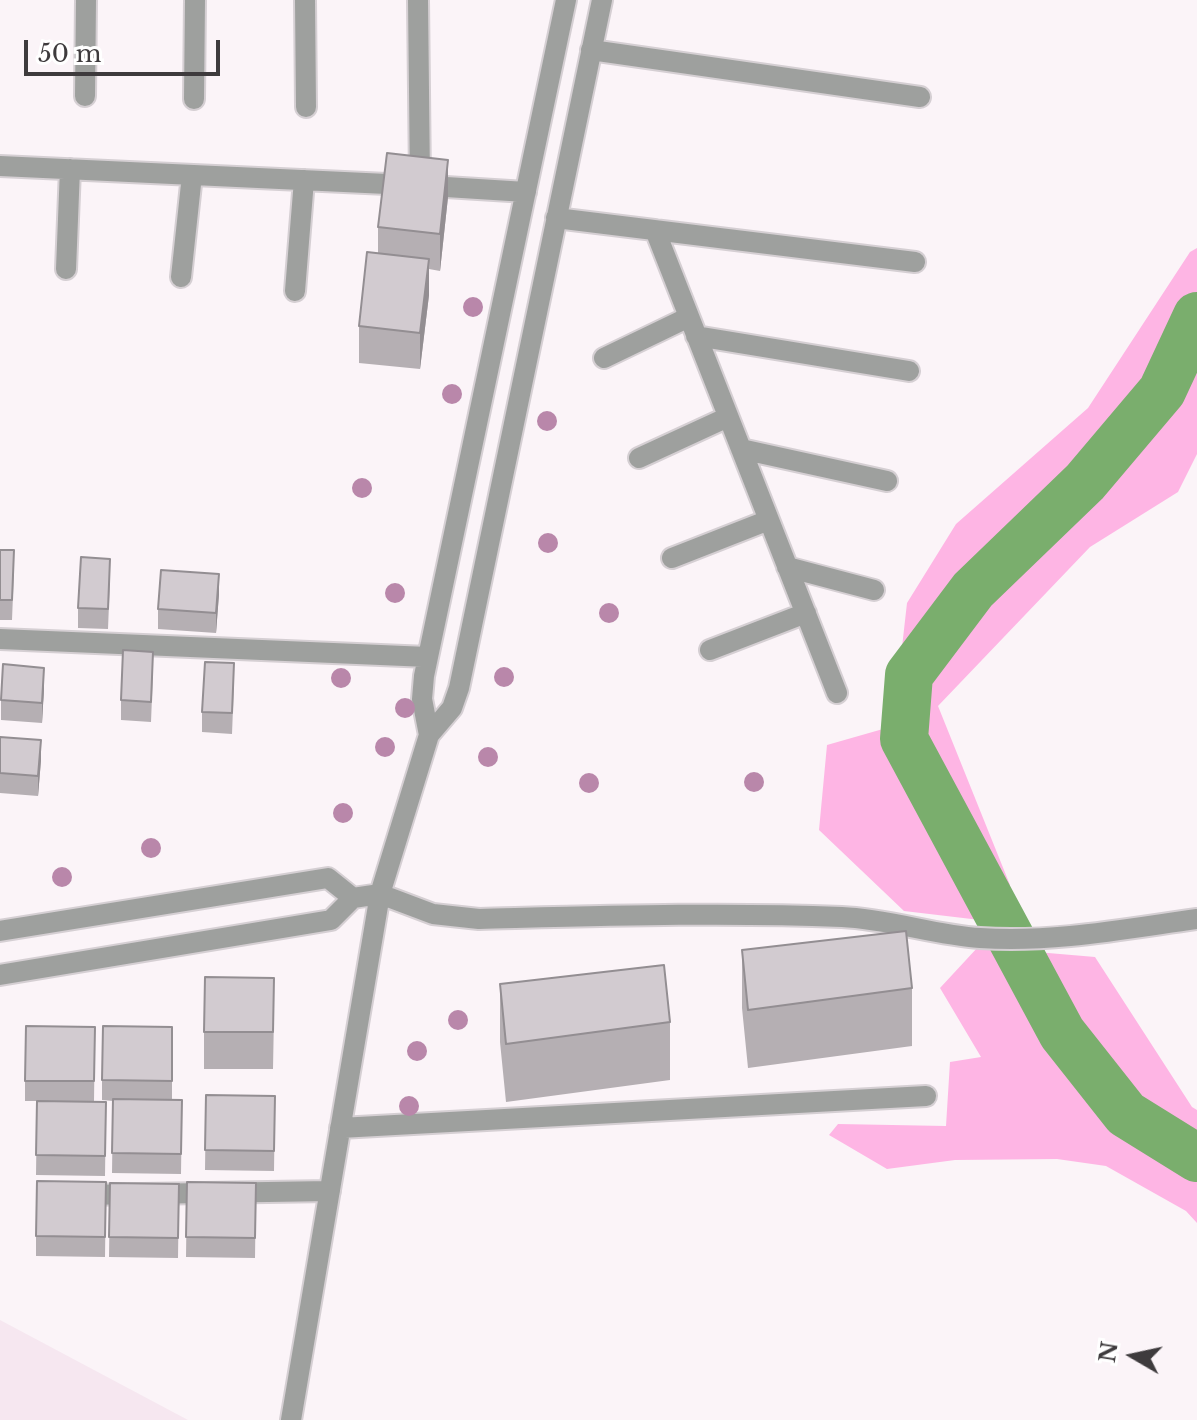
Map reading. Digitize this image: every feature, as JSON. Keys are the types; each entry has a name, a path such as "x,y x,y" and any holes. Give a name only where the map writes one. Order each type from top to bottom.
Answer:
{"street":[{"path":"85,96 86,0"},
{"path":"194,99 195,0"},
{"path":"305,0 306,107"},
{"path":"418,0 420,185"},
{"path":"429,735 422,699 428,657 566,0"},
{"path":"291,1420 380,894 429,735 452,708 459,688 602,0"},
{"path":"591,50 920,97"},
{"path":"0,166 526,192"},
{"path":"66,269 70,169"},
{"path":"181,277 192,175"},
{"path":"295,291 304,180"},
{"path":"556,218 915,262"},
{"path":"655,230 837,693"},
{"path":"604,358 693,327 909,371"},
{"path":"639,458 728,417"},
{"path":"741,449 887,481"},
{"path":"672,558 769,520"},
{"path":"787,567 874,590"},
{"path":"710,650 806,613"},
{"path":"0,639 428,657"},
{"path":"0,931 328,878 353,898"},
{"path":"0,975 331,920 353,898 380,894 449,917 703,914 844,917 880,920 978,938 1079,936 1197,919"},
{"path":"340,1128 926,1096"},
{"path":"56,1195 330,1191"}],"shaded area":[{"path":"1197,248 1197,454 1178,492 1090,547 938,706 1010,885 980,920 904,911 819,830 827,745 883,729 895,709 907,603 956,524 1088,408 1190,252"},
{"path":"978,947 1095,957 1192,1107 1197,1110 1197,1223 1186,1211 1106,1166 1057,1159 955,1160 887,1169 829,1135 838,1124 946,1126 950,1062 981,1057 940,988"},
{"path":"0,1320 188,1420 0,1420"}],"building":[{"path":"387,153 448,160 440,234 378,227"},
{"path":"367,252 429,259 420,333 359,326"},
{"path":"0,550 14,550 12,600 0,600"},
{"path":"81,557 110,559 108,609 78,608"},
{"path":"161,570 219,574 216,613 158,609"},
{"path":"123,650 153,652 151,702 121,700"},
{"path":"205,662 234,663 232,713 202,712"},
{"path":"3,664 44,668 42,703 1,700"},
{"path":"0,737 41,740 38,776 0,773"},
{"path":"906,931 912,988 748,1010 742,950"},
{"path":"664,965 670,1022 506,1044 500,984"},
{"path":"205,977 274,978 273,1032 204,1032"},
{"path":"26,1026 95,1027 94,1081 25,1081"},
{"path":"103,1026 172,1027 172,1081 102,1080"},
{"path":"206,1095 275,1096 274,1151 205,1150"},
{"path":"113,1099 182,1100 181,1154 112,1153"},
{"path":"37,1101 106,1102 105,1156 36,1155"},
{"path":"37,1181 106,1182 105,1237 36,1236"},
{"path":"187,1182 256,1183 255,1238 186,1237"},
{"path":"110,1183 179,1184 178,1238 109,1237"}],"waterway":[{"path":"1197,316 1162,391 1085,482 973,590 909,675 904,739 1062,1033 1126,1114 1197,1158"}]}
